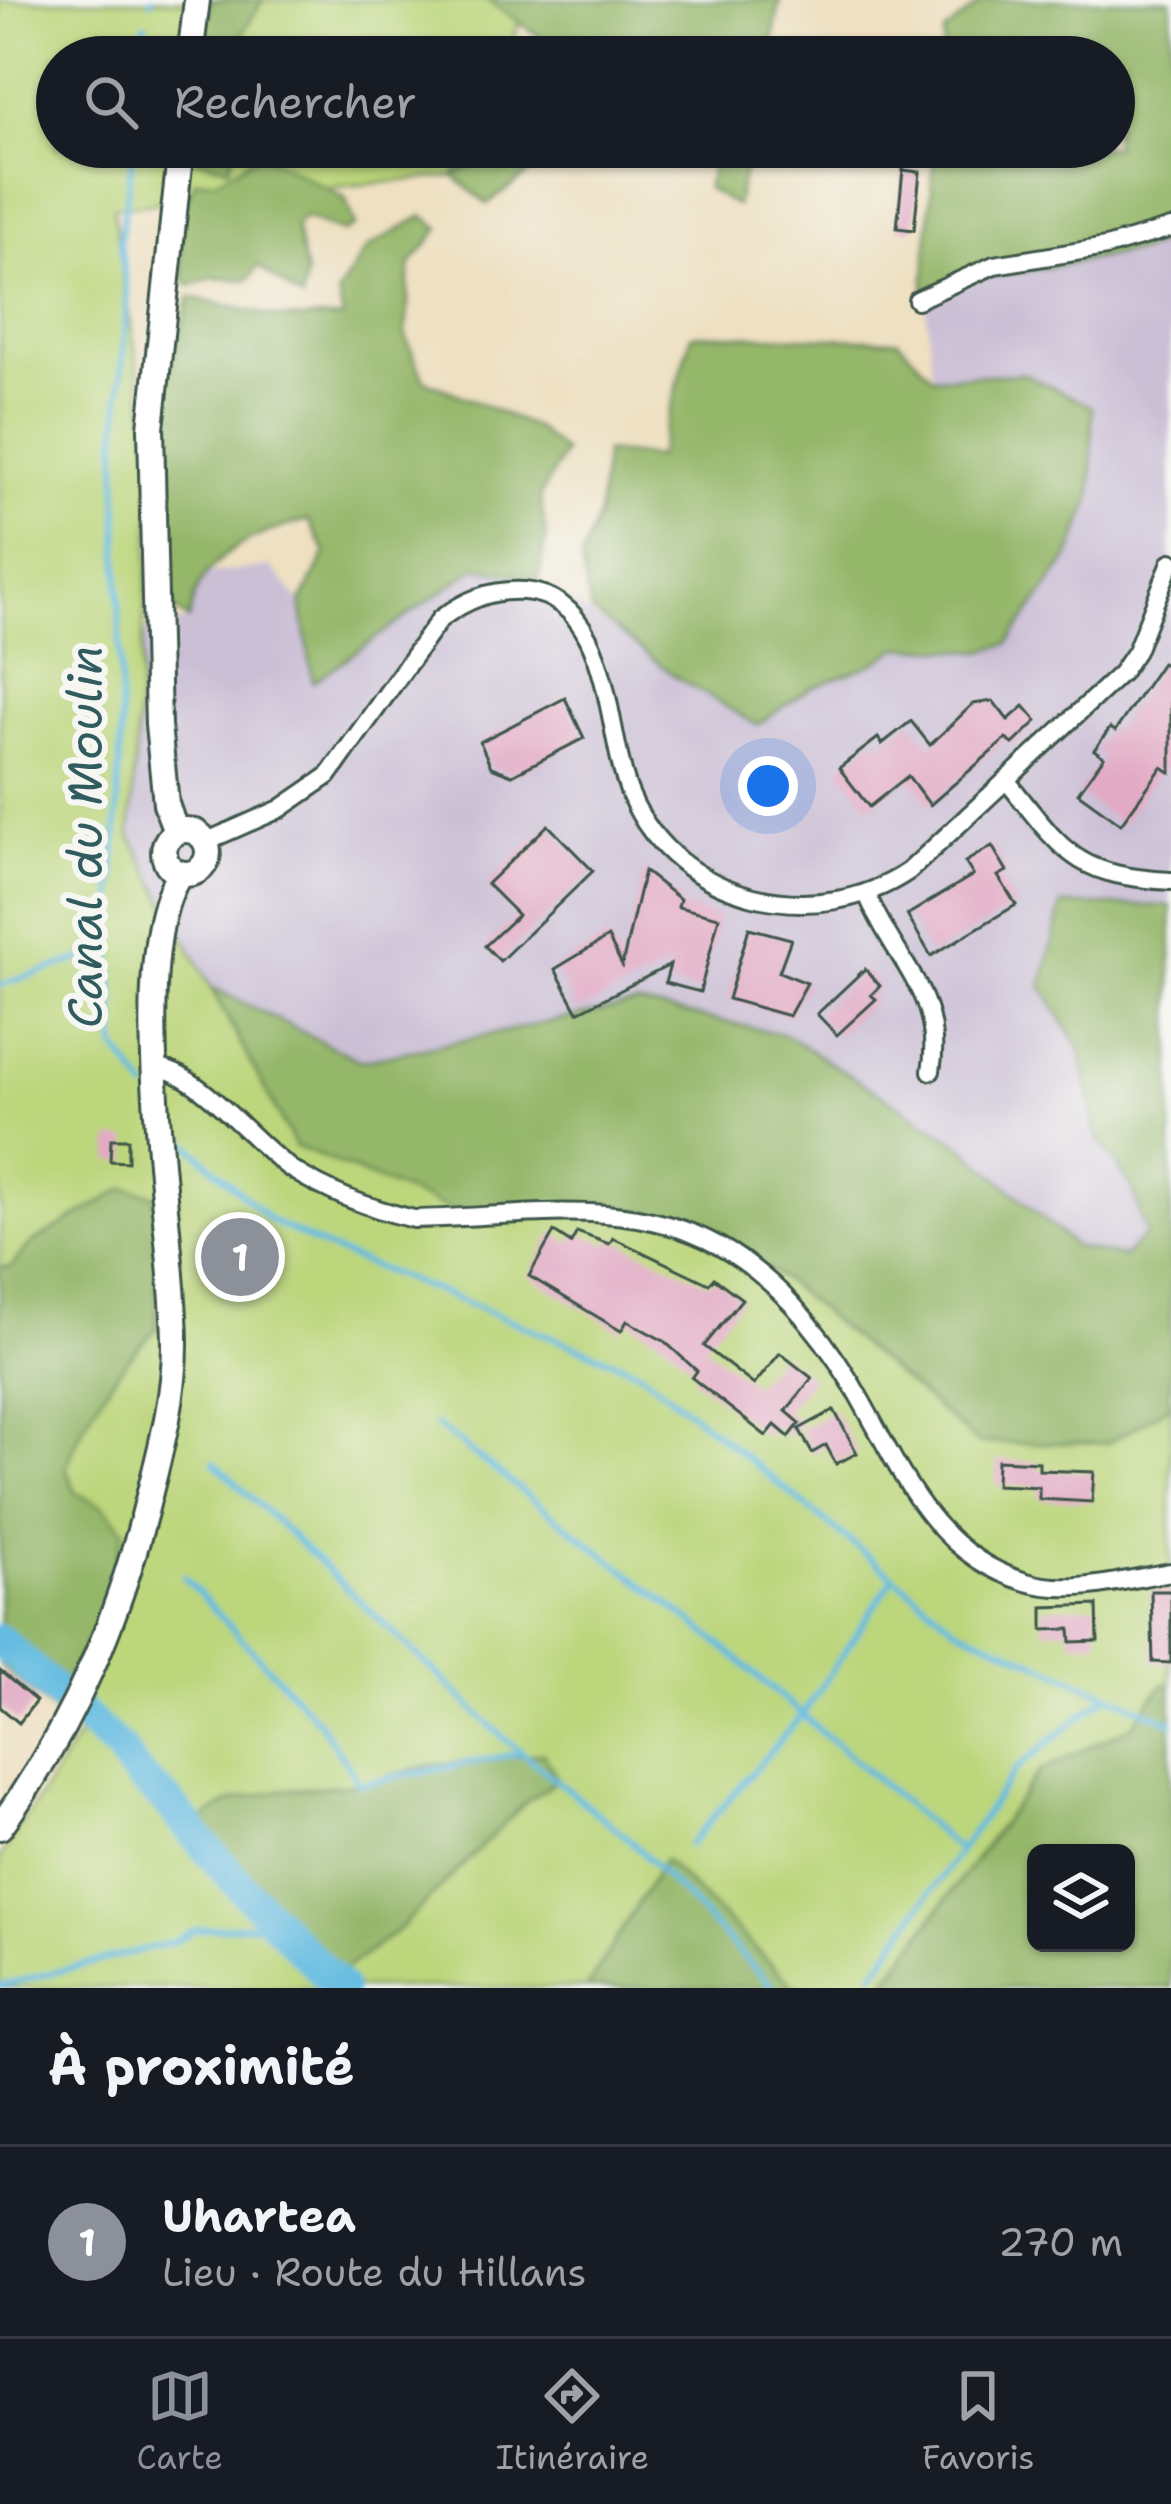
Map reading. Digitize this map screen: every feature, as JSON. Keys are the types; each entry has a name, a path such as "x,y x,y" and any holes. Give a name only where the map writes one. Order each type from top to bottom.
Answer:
{"street":[{"path":"193,36 197,0"},
{"path":"176,832 166,804 158,724 150,445 179,168"},
{"path":"917,300 994,265 1106,247 1171,228"},
{"path":"206,842 280,809 328,776 440,620 486,594 536,592 559,604 586,633 631,796 668,847 726,888 771,903 813,905 867,894 909,871 1120,673 1136,651 1171,562"},
{"path":"1007,781 1077,862 1115,876 1171,881"},
{"path":"180,874 164,858 165,843 176,832 191,831 206,842"},
{"path":"0,1827 83,1693 131,1571 170,1413 175,1345 158,1112 158,945 164,906 180,874 202,868 206,842"},
{"path":"867,894 933,1011 931,1071"},
{"path":"157,1068 182,1074 293,1171 384,1212 414,1219 613,1214 682,1230 719,1246 764,1276 806,1322 847,1377 913,1499 967,1551 1028,1583 1071,1587 1171,1572"}],"shaded area":[{"path":"1171,238 1171,906 1119,909 1042,986 1081,1050 1096,1134 1133,1189 1146,1235 1123,1257 1076,1247 961,1145 921,1122 638,1004 361,1061 211,987 130,834 143,632 189,620 192,595 205,574 271,567 301,602 314,681 478,567 538,580 756,725 812,687 866,667 901,647 982,651 1025,374 933,378 924,288 1140,251"}],"green space":[{"path":"0,0 487,0 520,22 514,36 36,36 36,168 458,168 454,176 113,207 154,470 130,835 295,1146 540,1205 610,1204 700,1222 781,1278 1108,1443 1171,1405 1171,1687 1163,1685 1132,1726 1040,1771 884,1984 887,1988 796,1988 664,1860 587,1988 0,1988 0,1857 80,1734 0,1665"},
{"path":"211,0 263,0 242,36 206,36"},
{"path":"487,0 780,0 774,36 539,36"},
{"path":"984,0 1171,0 1171,238 1140,251 924,288 933,168 1135,168 1135,36 944,33"},
{"path":"237,168 289,168 345,198 355,226 343,232 305,217 295,225 306,274 302,299 258,266 248,280 212,278 190,286 181,276 181,216 195,181 217,180"},
{"path":"467,168 536,168 487,204 454,176"},
{"path":"712,168 745,168 736,206 706,188"},
{"path":"423,216 440,228 410,265 406,337 424,380 536,428 564,452 540,496 546,537 538,580 477,567 313,682 301,602 326,553 308,520 248,541 215,564 194,598 189,620 172,608 167,380 190,297 283,319 343,318 338,293 367,248"},
{"path":"692,334 898,340 933,377 1025,374 1092,407 1092,495 1071,554 1008,644 982,651 901,647 866,667 812,687 757,725 675,676 591,611 581,560 598,515 605,452 657,457"},
{"path":"1062,905 1171,906 1171,1405 1108,1443 978,1443 781,1278 704,1224 607,1204 450,1210 295,1146 211,987 361,1061 638,1004 786,1035 961,1145 1075,1247 1123,1257 1146,1235 1133,1189 1096,1134 1081,1050 1042,986"},
{"path":"125,1188 155,1195 157,1328 103,1393 66,1468 76,1493 103,1506 124,1530 99,1616 57,1694 0,1641 0,1267 11,1267 30,1244"},
{"path":"1164,1684 1171,1687 1171,1988 887,1988 884,1985 1040,1771 1132,1726"},
{"path":"543,1753 558,1779 524,1804 398,1930 332,1979 187,1828 231,1801 282,1790 360,1784 426,1766"},
{"path":"664,1860 796,1988 587,1988"}],"building":[{"path":"903,170 920,172 914,230 897,228"},
{"path":"1162,663 1171,668 1171,773 1162,767 1121,824 1078,793 1104,757 1094,750 1110,728 1115,731"},
{"path":"565,698 584,738 512,775 491,767 480,742"},
{"path":"993,701 1008,720 1024,706 1037,721 1013,744 1006,739 930,805 908,776 869,807 839,768 878,738 882,744 911,721 930,745 973,704"},
{"path":"548,825 593,871 500,961 485,946 518,915 487,884"},
{"path":"992,846 1007,871 998,876 1016,905 931,956 907,915 973,875 965,862"},
{"path":"644,871 680,899 678,907 719,917 700,992 665,983 670,965 578,1012 555,969 608,937 622,965"},
{"path":"749,928 791,939 779,972 807,983 789,1016 728,999"},
{"path":"865,969 880,986 871,995 876,999 837,1035 817,1014"},
{"path":"111,1139 128,1139 128,1162 110,1161"},
{"path":"230,1226 272,1256 249,1287 208,1258"},
{"path":"554,1232 571,1243 577,1232 609,1244 613,1238 709,1284 714,1278 742,1299 704,1346 754,1385 780,1353 812,1378 786,1411 800,1423 789,1437 775,1425 766,1436 692,1378 697,1371 664,1341 627,1321 621,1331 529,1276"},
{"path":"834,1410 857,1453 836,1464 826,1445 812,1453 799,1429"},
{"path":"997,1460 1039,1462 1039,1470 1094,1472 1092,1502 1039,1499 1039,1487 996,1485"},
{"path":"1151,1591 1171,1591 1171,1663 1153,1662"},
{"path":"1097,1605 1098,1641 1071,1642 1070,1629 1043,1630 1043,1607"},
{"path":"0,1671 36,1701 19,1723 0,1707"}],"waterway":[{"name":"Canal du Moulin","path":"144,36 145,25"},
{"name":"Canal du Moulin","path":"131,168 120,241 127,297 117,445 121,734 111,950 116,1048 147,1090"},
{"path":"0,985 111,950"},
{"name":"Canal du Moulin","path":"165,1115 181,1137 271,1221 324,1247 639,1371 956,1627 1171,1722"},
{"path":"436,1425 714,1639 959,1850"},
{"path":"214,1462 505,1739 629,1839 774,1988"},
{"path":"184,1577 319,1722 360,1784 520,1753"},
{"path":"689,1845 803,1714 894,1577"},
{"path":"0,1641 122,1752 236,1882 340,1988"},
{"path":"874,1973 1017,1768 1109,1694"},
{"path":"0,1986 174,1942 195,1930 274,1923"}],"place":[{"name":"Uhartea","path":"240,1257"}]}
